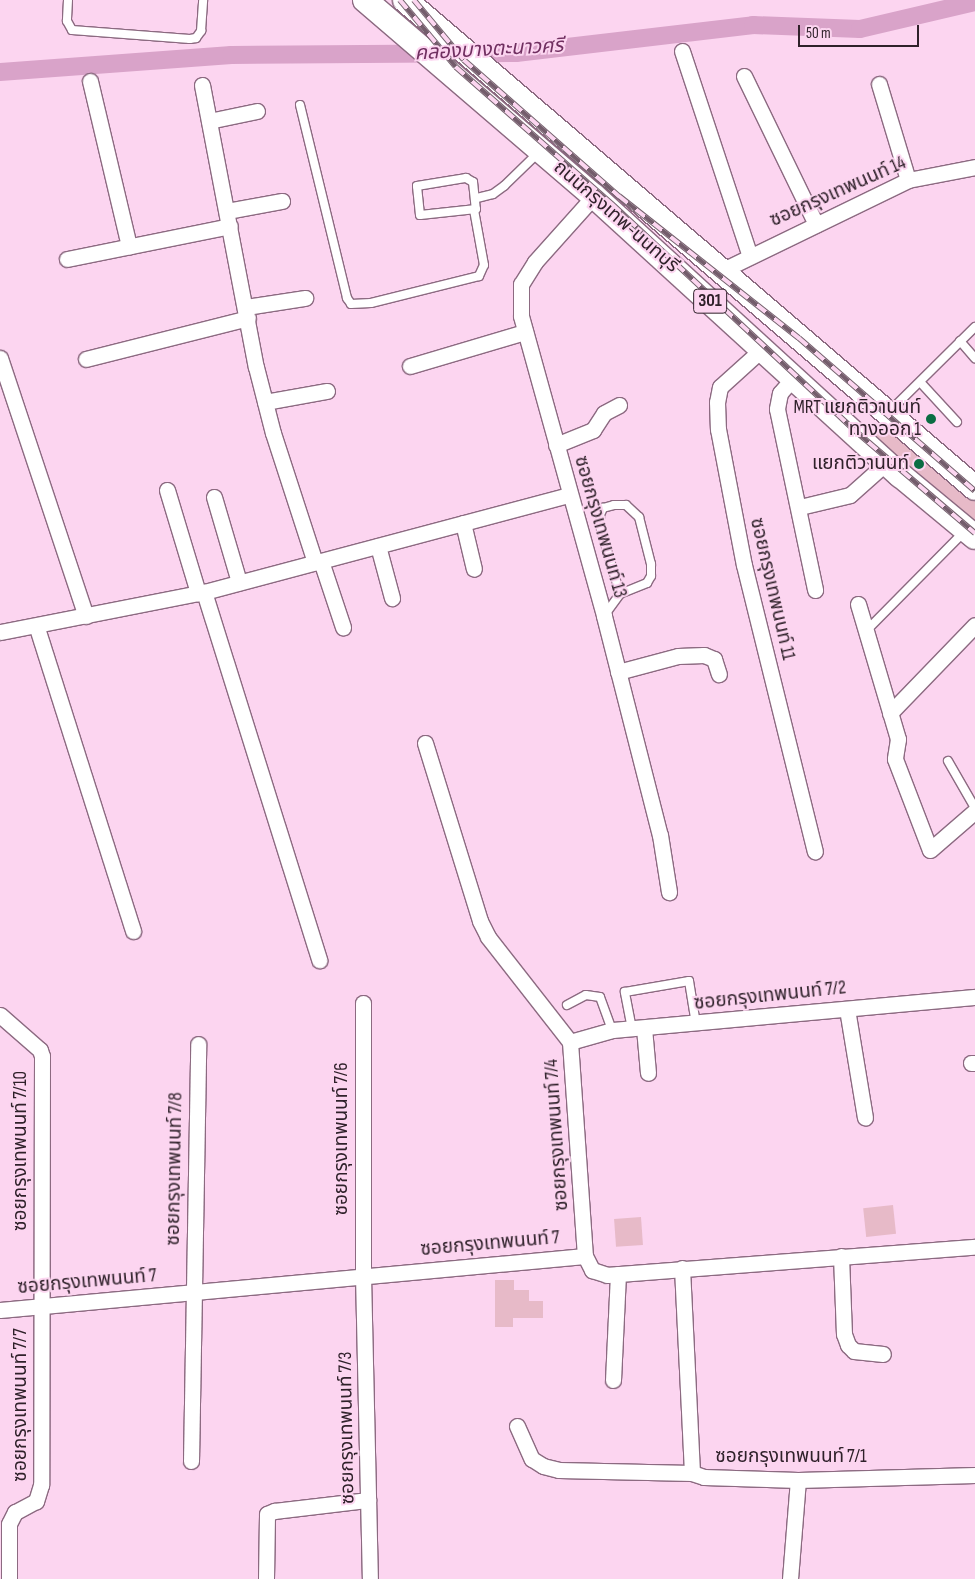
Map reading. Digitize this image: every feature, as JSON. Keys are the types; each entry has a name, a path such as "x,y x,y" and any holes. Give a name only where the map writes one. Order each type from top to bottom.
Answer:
{"main road":[{"name":"ถนนกรุงเทพ-นนทบุรี","path":"365,0 594,196 886,462 971,533"},
{"name":"ถนนกรุงเทพ-นนทบุรี","path":"405,0 889,412 975,488"}],"street":[{"path":"682,51 749,254"},
{"path":"744,76 816,224"},
{"path":"90,80 129,246"},
{"path":"202,84 265,402 318,561 343,627"},
{"path":"879,84 908,180"},
{"path":"209,121 257,111"},
{"name":"ซอยกรุงเทพนนท์ 14","path":"722,270 749,254 908,180 975,167"},
{"name":"ซอยกรุงเทพนนท์ 13","path":"594,196 535,262 521,284 521,316 604,616 660,835 669,892"},
{"path":"67,259 129,246 228,219 282,201"},
{"path":"86,359 305,298"},
{"path":"410,366 525,332"},
{"name":"ซอยกรุงเทพนนท์ 11","path":"761,350 720,387 716,402 718,429 744,565 815,851"},
{"path":"0,358 86,616"},
{"path":"794,377 780,393 777,409 800,507 815,590"},
{"path":"265,402 327,391"},
{"path":"556,445 593,430 604,413 619,406"},
{"path":"800,507 850,495 886,462"},
{"path":"167,490 319,960"},
{"path":"0,632 37,628 201,592 569,495"},
{"path":"214,497 239,582"},
{"path":"463,523 474,569"},
{"path":"378,546 392,598"},
{"path":"858,604 898,739 895,759 930,850 975,810"},
{"path":"890,713 975,625"},
{"path":"37,628 133,931"},
{"path":"618,672 678,656 704,655 714,659 719,674"},
{"path":"425,743 488,937 570,1042"},
{"name":"ซอยกรุงเทพนนท์ 7/2","path":"570,1042 612,1030 975,998"},
{"name":"ซอยกรุงเทพนนท์ 7/6","path":"363,1003 363,1275"},
{"path":"847,1009 865,1118"},
{"name":"ซอยกรุงเทพนนท์ 7/10","path":"0,1015 40,1050 42,1056 41,1306"},
{"path":"638,1028 648,1073"},
{"name":"ซอยกรุงเทพนนท์ 7/4","path":"570,1042 585,1256"},
{"name":"ซอยกรุงเทพนนท์ 7/8","path":"191,1460 192,1294 198,1044"},
{"name":"ซอยกรุงเทพนนท์ 7","path":"0,1310 192,1294 363,1275 585,1256 592,1270 618,1274 975,1247"},
{"path":"841,1256 844,1334 848,1345 854,1352 883,1354"},
{"name":"ซอยกรุงเทพนนท์ 7/1","path":"682,1268 692,1472 704,1477 798,1480 975,1475"},
{"path":"613,1380 618,1274"},
{"name":"ซอยกรุงเทพนนท์ 7/3","path":"363,1275 370,1579"},
{"name":"ซอยกรุงเทพนนท์ 7/7","path":"9,1579 9,1524 15,1512 36,1501 42,1485 41,1306"},
{"path":"517,1426 532,1460 543,1466 558,1470 692,1472"},
{"path":"790,1579 798,1480"},
{"path":"266,1579 267,1514 274,1510 368,1500"}],"lane":[{"path":"68,0 67,21 72,30 196,38 200,31 202,0"},
{"path":"300,105 347,298 352,304 371,303 479,276 484,265 474,210 477,208 473,182 469,178 416,187 422,216 474,210"},
{"path":"476,198 499,190 540,151"},
{"path":"889,412 921,383 975,327"},
{"path":"960,341 975,358"},
{"path":"921,383 957,422"},
{"path":"604,616 620,594 647,583 652,576 652,564 640,517 626,505 614,505 603,508 600,515 601,530 620,594"},
{"path":"867,630 971,533"},
{"path":"948,761 975,810"},
{"path":"638,1028 625,992 689,981 696,1024"},
{"path":"567,1005 586,995 600,997 612,1030"}],"building":[{"name":"แยกติวานนท์","path":"894,411 975,481 975,542 863,447"},
{"path":"893,1205 896,1234 866,1237 863,1208"},
{"path":"641,1217 643,1245 616,1247 614,1219"},
{"path":"495,1280 514,1280 514,1290 529,1290 529,1301 543,1301 543,1318 513,1318 513,1327 495,1327"}],"waterway":[{"name":"คลองบางตะนาวศรี","path":"0,72 231,55 516,53 753,25 860,29 975,2"}],"railway":[{"path":"400,0 456,67 612,204 852,428 975,533"},
{"path":"414,0 464,60 619,196 799,338 975,491"}],"place":[{"name":"MRT แยกติวานนท์ ทางออก 1","path":"931,419"},
{"name":"แยกติวานนท์","path":"919,464"}]}
